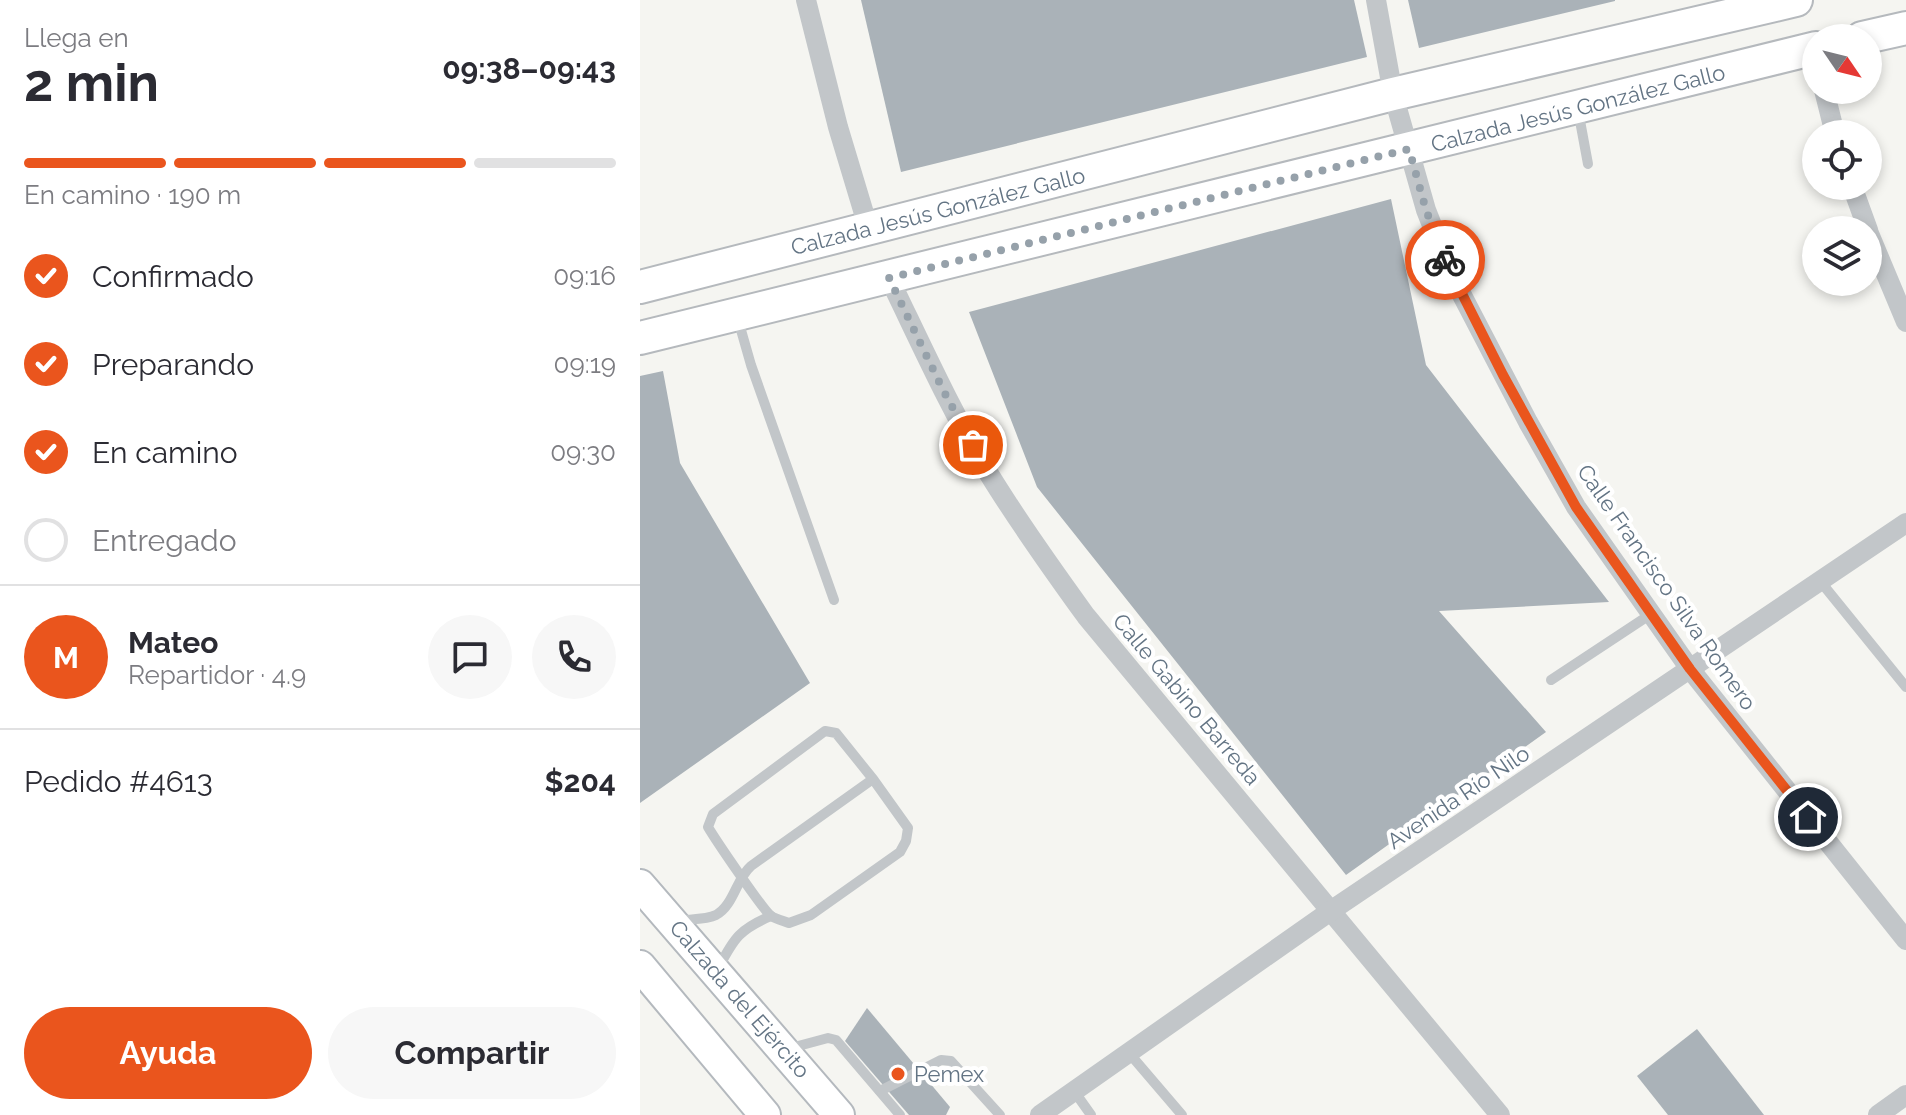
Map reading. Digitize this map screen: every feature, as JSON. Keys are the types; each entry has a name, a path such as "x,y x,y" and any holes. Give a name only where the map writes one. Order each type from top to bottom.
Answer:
{"main road":[{"name":"Calzada Jesús González Gallo","path":"640,287 1393,94 1796,0"},
{"path":"1882,33 1906,28"},
{"name":"Calzada Jesús González Gallo","path":"640,338 1802,52"},
{"name":"Calzada del Ejército","path":"640,885 839,1115"},
{"path":"640,966 765,1115"}],"street":[{"path":"806,0 838,127 869,230"},
{"name":"Calle Francisco Silva Romero","path":"1376,0 1393,94 1436,237 1484,339 1576,507 1690,669 1906,940"},
{"path":"1882,264 1906,322"},
{"name":"Calle Gabino Barreda","path":"889,278 950,404 988,472 1086,616 1500,1115"},
{"name":"Avenida Río Nilo","path":"1040,1115 1332,910 1906,523"},
{"path":"1878,1115 1906,1095"}],"lane":[{"path":"1577,108 1588,164"},
{"path":"737,314 751,365 834,600"},
{"path":"1820,581 1906,687"},
{"path":"1551,680 1651,614"},
{"path":"825,731 836,733 873,779 908,828 900,852 811,915 789,923 771,916 708,827 713,814 825,731"},
{"path":"674,922 716,915 732,897 742,875 873,779"},
{"path":"716,973 732,940 747,926 771,916"},
{"path":"784,1050 828,1038 836,1040 900,1115"},
{"path":"1129,1053 1182,1115"},
{"path":"880,1091 941,1060 951,1061 1000,1115"},
{"path":"1074,1091 1091,1115"}],"building":[{"path":"861,0 1354,0 1367,57 901,172"},
{"path":"1408,0 1615,0 1615,1 1419,48"},
{"path":"1391,199 1426,365 1609,602 1439,611 1546,732 1346,875 1037,487 969,312"},
{"path":"663,371 680,463 810,683 640,803 640,376"},
{"name":"Pemex","path":"867,1008 950,1107 946,1115 909,1115 845,1041"},
{"path":"1697,1029 1764,1115 1668,1115 1637,1076"}],"way so far":[{"path":"973,445 889,278 1409,149 1426,210 1445,260"}],"place":[{"name":"Pemex","path":"898,1074"}],"route":[{"path":"1445,260 1503,375 1576,507 1690,669 1808,817"}]}
